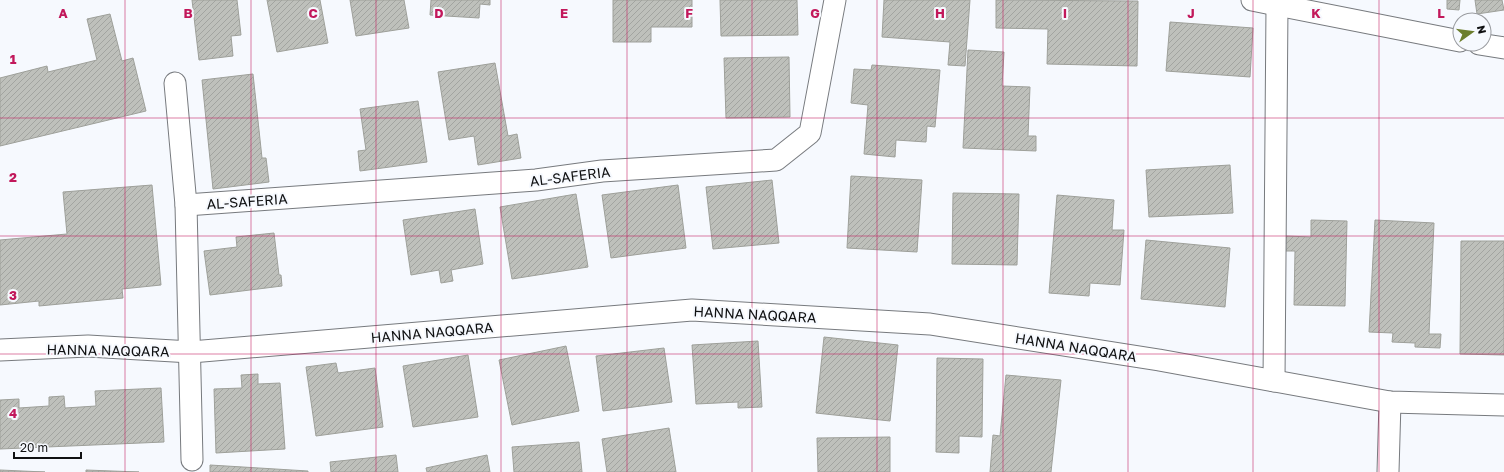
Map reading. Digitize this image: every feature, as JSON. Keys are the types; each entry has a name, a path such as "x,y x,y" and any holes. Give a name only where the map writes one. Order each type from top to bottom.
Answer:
{"street":[{"name":"AL-SAFERIA","path":"186,205 536,180 602,171 776,160 810,133 835,0"},
{"path":"1252,0 1452,39"},
{"path":"1274,381 1277,6"},
{"path":"1492,46 1504,48"},
{"path":"175,83 186,205 191,352 192,460"},
{"name":"HANNA NAQQARA","path":"0,350 88,346 191,352 692,310 930,324 1159,360 1390,402 1504,405"},
{"path":"1388,472 1390,402"}],"building":[{"path":"192,0 237,0 241,35 231,36 233,56 199,60"},
{"path":"267,0 320,0 328,43 277,52"},
{"path":"350,0 404,0 409,28 356,36"},
{"path":"431,0 490,0 490,5 480,4 479,18 430,15"},
{"path":"613,0 692,0 692,27 651,27 651,42 613,42"},
{"path":"720,0 797,0 798,35 721,36"},
{"path":"884,0 970,0 965,66 948,65 950,42 882,37"},
{"path":"996,0 1138,1 1137,66 1047,64 1048,29 996,28"},
{"path":"1447,0 1460,0 1459,10 1447,9"},
{"path":"1475,0 1502,0 1504,10 1477,12"},
{"path":"110,14 122,61 133,58 146,111 0,146 0,78 47,66 48,72 97,60 87,19"},
{"path":"1170,22 1253,28 1250,77 1166,71"},
{"path":"968,50 1004,52 1002,86 1030,87 1028,136 1036,136 1036,151 963,148"},
{"path":"789,57 790,117 726,118 724,58"},
{"path":"495,63 508,136 517,134 521,158 478,165 474,136 449,140 438,72"},
{"path":"872,65 940,70 935,127 927,126 926,142 896,140 895,157 864,154 868,105 851,103 854,69 871,70"},
{"path":"253,74 262,158 266,158 269,182 213,189 202,80"},
{"path":"418,101 427,162 360,171 358,151 366,150 360,109"},
{"path":"1230,165 1233,213 1149,217 1146,170"},
{"path":"851,176 922,180 917,252 847,248"},
{"path":"772,180 779,243 713,249 706,187"},
{"path":"152,185 161,285 122,289 123,298 39,306 39,301 0,305 0,240 67,234 63,192"},
{"path":"678,185 686,248 611,258 602,195"},
{"path":"953,193 1019,194 1017,265 952,264"},
{"path":"576,194 588,267 512,279 500,207"},
{"path":"1057,195 1114,200 1112,230 1124,230 1120,285 1090,283 1089,296 1049,293"},
{"path":"475,209 483,264 451,270 453,281 441,283 439,270 411,275 403,220"},
{"path":"1311,220 1347,221 1345,306 1294,305 1295,251 1285,251 1286,236 1311,237"},
{"path":"1375,220 1434,223 1429,334 1441,334 1440,348 1415,347 1415,343 1392,342 1393,333 1369,332"},
{"path":"274,233 279,275 281,275 282,286 210,295 204,251 237,247 236,237"},
{"path":"1146,240 1230,248 1225,307 1141,299"},
{"path":"1461,241 1504,241 1504,355 1460,354"},
{"path":"824,337 898,345 890,421 816,413"},
{"path":"758,341 762,407 738,408 738,402 696,404 692,345"},
{"path":"566,346 579,411 512,425 499,360"},
{"path":"664,348 672,402 603,411 596,356"},
{"path":"468,355 478,417 413,427 403,366"},
{"path":"937,358 983,359 982,437 959,436 959,453 936,452"},
{"path":"336,363 338,373 375,368 383,427 316,436 306,367"},
{"path":"258,374 258,384 280,383 285,449 216,453 214,389 242,388 241,375"},
{"path":"1006,375 1061,380 1051,472 990,472 993,435 1000,436"},
{"path":"161,388 164,442 0,449 0,400 19,399 19,408 49,406 49,397 64,396 65,408 96,406 95,391"},
{"path":"669,428 676,472 607,472 602,439"},
{"path":"890,437 890,472 818,472 817,438"},
{"path":"579,442 582,472 514,472 512,447"},
{"path":"396,455 398,472 331,472 330,462"},
{"path":"487,455 490,472 427,472 426,468"},
{"path":"210,465 308,471 308,472 210,472"},
{"path":"0,470 45,472 0,472"},
{"path":"86,470 139,472 86,472"}]}
